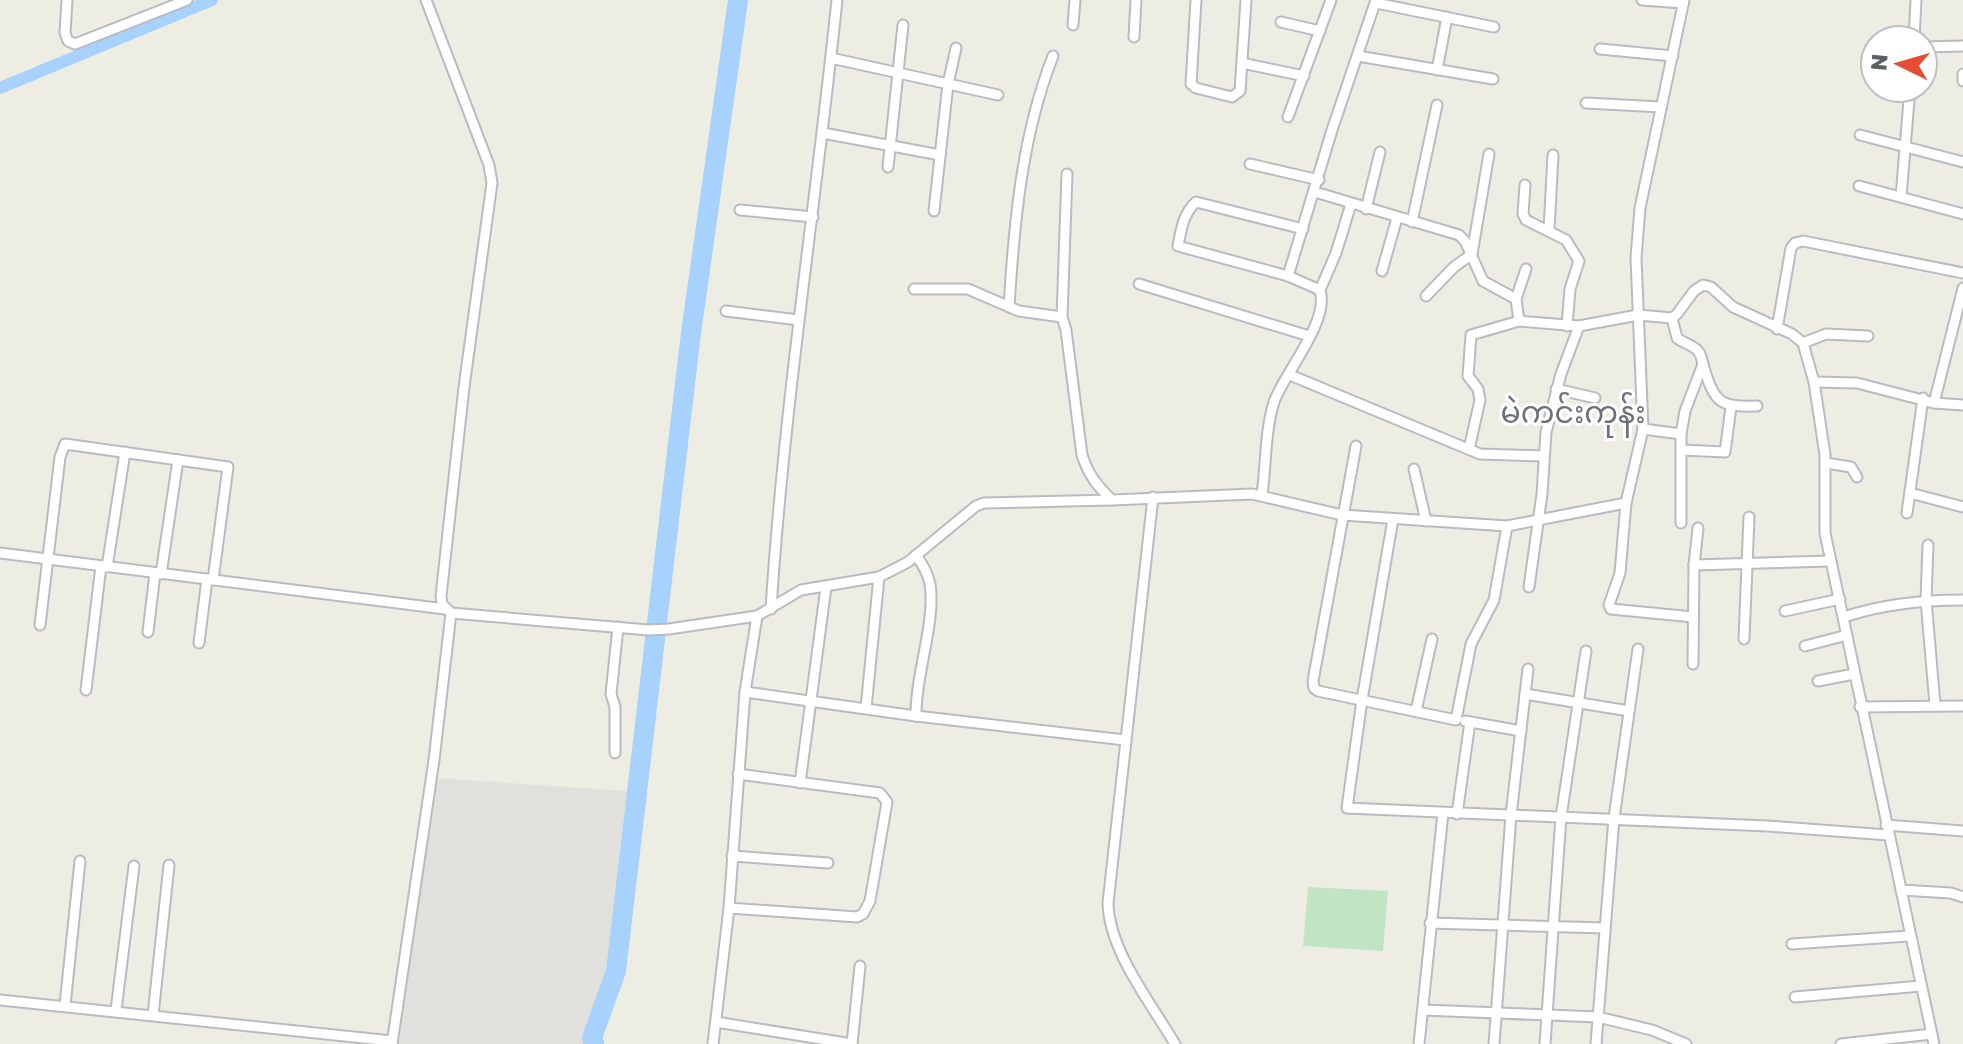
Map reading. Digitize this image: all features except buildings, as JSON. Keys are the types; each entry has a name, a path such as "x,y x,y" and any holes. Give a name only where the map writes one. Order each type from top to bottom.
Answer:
{"street":[{"path":"67,0 65,33 68,41 75,44 187,0"},
{"path":"0,1000 116,1010 392,1042 436,745 448,611 441,596 442,581 492,183 489,165 426,0"},
{"path":"771,609 779,490 837,0"},
{"path":"1073,25 1075,0"},
{"path":"1134,37 1136,0"},
{"path":"1196,0 1191,84 1232,97 1240,91 1246,0"},
{"path":"1288,117 1331,0"},
{"path":"1642,0 1683,1 1640,208 1636,258 1643,429 1626,503 1620,573 1610,607 1693,617"},
{"path":"1915,24 1916,0"},
{"path":"1288,276 1332,130 1376,2 1494,27"},
{"path":"1437,70 1447,17"},
{"path":"1281,22 1320,31"},
{"path":"888,167 903,25"},
{"path":"1939,47 1963,46"},
{"path":"934,211 948,84 956,48"},
{"path":"1600,49 1673,56"},
{"path":"1009,307 1014,221 1038,100 1053,56"},
{"path":"1358,56 1493,79"},
{"path":"831,58 998,95"},
{"path":"1242,63 1304,76"},
{"path":"1963,74 1963,81"},
{"path":"1586,103 1661,107"},
{"path":"1901,197 1908,104"},
{"path":"1412,222 1437,105"},
{"path":"823,133 940,155"},
{"path":"1860,135 1963,162"},
{"path":"1366,209 1380,152"},
{"path":"1426,296 1454,267 1472,254 1489,154"},
{"path":"1549,230 1553,155"},
{"path":"1250,164 1319,180"},
{"path":"1067,174 1062,317 1086,470 1112,500"},
{"path":"1525,185 1523,214 1526,220 1566,240 1579,261 1570,289 1567,326"},
{"path":"1859,186 1963,214"},
{"path":"1315,192 1459,235 1472,254 1483,281 1516,299"},
{"path":"1303,229 1196,202 1183,222 1178,246 1288,276 1320,290"},
{"path":"1262,495 1275,401 1320,310 1323,299 1320,290 1336,253 1351,204"},
{"path":"740,210 813,217"},
{"path":"1382,271 1397,218"},
{"path":"1774,328 1791,248 1795,243 1803,241 1963,273"},
{"path":"1519,321 1516,299 1526,269"},
{"path":"1139,284 1309,336"},
{"path":"1672,318 1694,291 1703,285 1711,287 1733,307 1792,334 1803,343 1814,382 1826,463 1825,533 1933,1039 1841,1044"},
{"path":"1934,403 1963,288"},
{"path":"914,289 968,289 1029,313 1062,317"},
{"path":"726,311 799,320"},
{"path":"1469,449 1480,400 1478,389 1468,376 1469,338 1474,333 1519,321 1579,326 1638,315 1672,318"},
{"path":"1672,318 1677,338 1697,349 1719,402 1731,407 1757,406"},
{"path":"1529,587 1539,519 1546,432 1556,389 1579,326"},
{"path":"1803,343 1826,334 1868,336"},
{"path":"1681,523 1681,434 1685,411 1703,364"},
{"path":"1290,375 1480,454 1544,456"},
{"path":"1814,382 1857,383 1934,403 1963,405"},
{"path":"1556,389 1595,398"},
{"path":"1907,513 1923,398"},
{"path":"1682,450 1725,452 1731,407"},
{"path":"1643,429 1681,434"},
{"path":"40,625 63,447 70,443 228,467 199,643"},
{"path":"1356,446 1314,688 1456,720 1521,731"},
{"path":"86,690 125,452"},
{"path":"148,632 178,460"},
{"path":"1826,463 1851,467 1857,477"},
{"path":"1414,469 1426,521"},
{"path":"1910,493 1963,507"},
{"path":"0,553 448,611 648,630 757,616 793,593 879,577 916,555 976,506 984,503 1262,495 1342,515 1507,526 1626,503"},
{"path":"1153,497 1108,903 1109,925 1118,947 1175,1044"},
{"path":"1744,639 1749,517"},
{"path":"1393,519 1346,807 1457,814 1963,831"},
{"path":"1456,720 1471,644 1494,600 1507,526"},
{"path":"1693,664 1694,565 1698,528"},
{"path":"1928,545 1926,600 1935,705"},
{"path":"916,555 930,584 916,716"},
{"path":"1694,565 1831,561"},
{"path":"866,708 879,577"},
{"path":"800,783 826,587"},
{"path":"1785,611 1840,599"},
{"path":"1844,617 1875,607 1926,600 1963,600"},
{"path":"713,1044 729,908 745,692 757,616"},
{"path":"615,753 615,707 611,694 618,627"},
{"path":"1805,646 1847,635"},
{"path":"1416,711 1432,639"},
{"path":"1596,1044 1614,818 1638,649"},
{"path":"1545,1044 1561,817 1586,651"},
{"path":"1494,1044 1511,815 1528,669"},
{"path":"1818,681 1854,674"},
{"path":"745,692 1125,740"},
{"path":"1525,694 1629,711"},
{"path":"1860,707 1963,706"},
{"path":"1457,814 1470,722"},
{"path":"729,908 857,917 867,907 887,802 880,793 738,774"},
{"path":"1419,1044 1443,813"},
{"path":"732,856 828,863"},
{"path":"65,1005 80,861"},
{"path":"153,1015 169,865"},
{"path":"116,1010 134,866"},
{"path":"1901,890 1951,893 1963,897"},
{"path":"1430,923 1605,928"},
{"path":"1792,944 1909,936"},
{"path":"716,1022 852,1044 860,966"},
{"path":"1795,997 1921,986"},
{"path":"1423,1010 1598,1017 1652,1030 1686,1044"}],"shaded area":[{"path":"435,778 629,791 600,1044 399,1044"}],"green space":[{"path":"1308,887 1388,891 1383,951 1303,946"}],"waterway":[{"path":"0,88 212,0"},
{"path":"594,1044 592,1038 616,971 691,333 738,0"}],"district":[{"name":"မဲကင်းကုန်း","path":"1573,412"}]}
